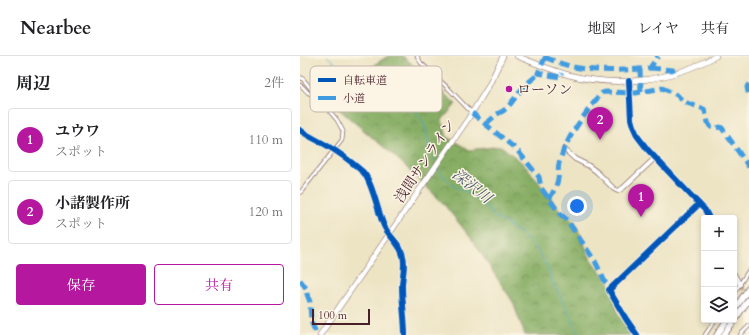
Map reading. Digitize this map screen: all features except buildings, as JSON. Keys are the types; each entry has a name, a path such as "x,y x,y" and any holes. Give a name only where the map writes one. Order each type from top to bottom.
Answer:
{"highway":[{"path":"737,306 749,288"},
{"path":"724,335 749,299"},
{"path":"717,335 725,323"}],"main road":[{"name":"浅間サンライン","path":"320,335 472,113 488,87 503,56"},
{"path":"517,56 547,68 575,76 603,81 648,79 698,65 716,56"}],"street":[{"path":"416,56 424,66"},
{"path":"300,77 310,88"},
{"path":"629,81 630,111 633,126 638,137 655,158 705,210 708,215"},
{"path":"442,82 472,113"},
{"path":"300,85 310,95"},
{"path":"300,193 342,140 343,131 337,120 330,112"},
{"path":"300,130 334,150 364,173 368,180 383,225 404,256 402,286 406,335"},
{"path":"564,149 575,159 598,172 614,189 618,191 655,158"},
{"path":"637,335 609,290 699,204"},
{"path":"737,290 749,270"},
{"path":"737,280 740,286"},
{"path":"705,335 713,323"},
{"path":"740,335 749,326"}],"green space":[{"path":"388,56 403,56 414,66 374,66"},
{"path":"442,91 456,104 442,120 447,137 469,150 501,146 526,166 562,213 575,223 591,260 608,281 612,289 618,314 632,335 525,335 513,302 471,238 442,202 399,160 342,112 442,112"}],"waterway":[{"name":"深沢川","path":"327,56 338,66"},
{"name":"深沢川","path":"416,112 424,123 430,151 435,162"},
{"name":"深沢川","path":"438,167 441,174 454,186 470,194 485,206 494,216 525,237 537,250 549,270 552,281 579,335"}],"tunnel":[{"path":"741,287 748,302"}],"marked path":[{"path":"546,56 538,73 560,77 562,73"},
{"path":"641,92 640,69 650,68 658,56"},
{"path":"545,57 572,67 591,70 640,69"},
{"path":"650,68 673,70 674,73"},
{"path":"486,124 508,107 525,85 538,73"},
{"path":"749,84 747,87 749,97"},
{"path":"549,199 557,184 558,167 567,142 587,111 599,96 605,92 636,93 662,88 677,95 683,101 704,109 710,126 712,128 722,128 749,167"},
{"path":"472,113 517,150 539,177 541,188 561,215 567,220 595,261 609,290"},
{"path":"300,280 306,288 310,302 311,322 317,335"}],"cycle path":[{"path":"629,81 631,119 638,137 648,150 705,210 708,215"},
{"path":"300,130 340,154 366,176 384,226 400,248 403,256 404,264 402,292 405,335"},
{"path":"637,335 609,290 699,204"}],"place":[{"name":"ローソン","path":"509,89"},
{"name":"小諸製作所","path":"600,140"},
{"name":"ユウワ","path":"641,217"}]}
